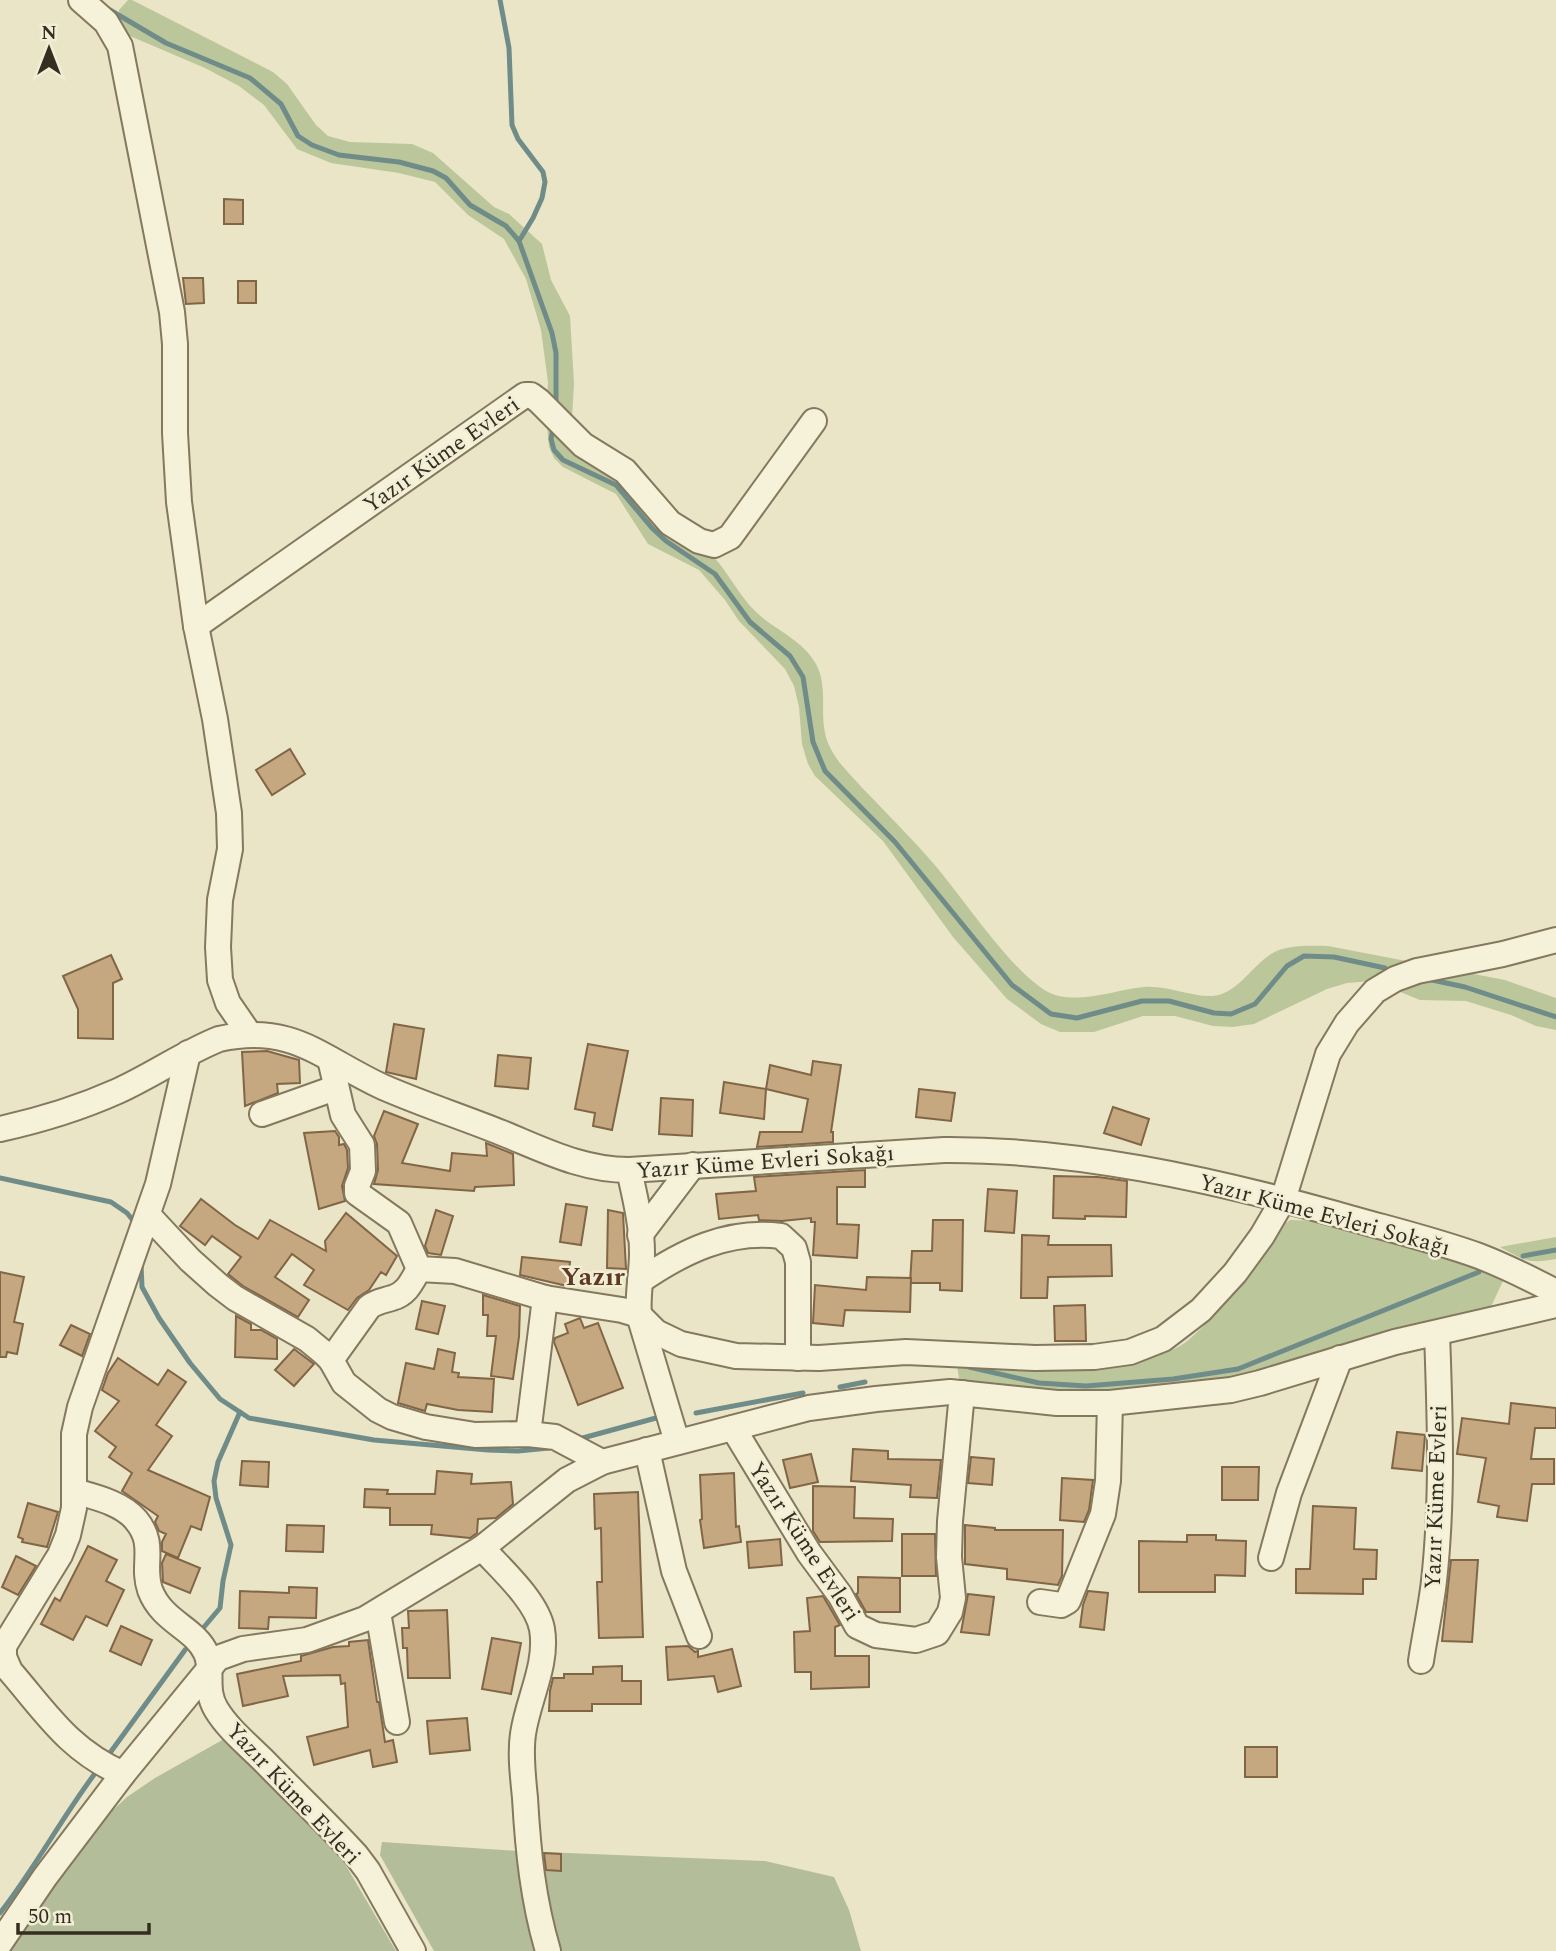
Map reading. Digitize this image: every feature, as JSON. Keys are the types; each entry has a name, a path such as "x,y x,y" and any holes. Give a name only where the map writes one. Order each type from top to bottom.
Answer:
{"street":[{"path":"81,0 106,22 120,46 164,265 175,344 174,433 177,480 196,625 215,719 229,814 230,849 220,900 220,980 229,1003 250,1035"},
{"name":"Yazır Küme Evleri","path":"196,625 525,395 531,395 539,401 583,445 625,471 670,523 699,541 714,545 730,537 814,421"},
{"path":"419,1269 455,1271 545,1298 622,1310 639,1315 656,1332 681,1344 736,1356 798,1359 906,1352 1035,1358 1094,1357 1113,1356 1144,1348 1171,1334 1201,1310 1249,1254 1283,1200 1328,1054 1347,1023 1375,991 1395,979 1417,971 1503,954 1556,940"},
{"name":"Yazır Küme Evleri Sokağı","path":"0,1129 56,1115 92,1102 121,1090 219,1039 250,1035 294,1040 402,1095 594,1168 629,1170 982,1149 1073,1158 1221,1185 1283,1200 1472,1254 1556,1292"},
{"path":"123,1774 101,1765 69,1741 9,1671 4,1657 4,1646 60,1555 73,1520 74,1434 80,1407 158,1184 188,1053"},
{"path":"330,1059 343,1115 362,1145 364,1166 357,1193 399,1223 419,1269"},
{"path":"262,1114 335,1088"},
{"path":"640,1235 693,1165"},
{"path":"629,1170 640,1235 639,1315 677,1442"},
{"path":"148,1215 181,1251 218,1285 235,1298 307,1339 331,1360 344,1383 360,1398 392,1417 426,1427 475,1435 528,1434 555,1437 602,1461"},
{"path":"640,1281 669,1262 707,1243 743,1235 780,1236 794,1248 798,1262 798,1359"},
{"path":"331,1360 369,1307 376,1301 401,1294 419,1269"},
{"path":"528,1434 545,1298"},
{"path":"0,1943 123,1774 218,1658 228,1653 307,1640 379,1612 482,1548 567,1480 602,1461 819,1406 926,1393 962,1393 1057,1403 1110,1404 1231,1390 1395,1342 1556,1306"},
{"name":"Yazır Küme Evleri","path":"1421,1661 1434,1584 1438,1528 1441,1424 1437,1333"},
{"path":"1271,1558 1289,1493 1340,1358"},
{"name":"Yazır Küme Evleri","path":"733,1428 857,1626 876,1636 916,1640 937,1633 950,1612 953,1598 949,1557 950,1521 962,1393"},
{"path":"1041,1602 1061,1605 1068,1601 1099,1526 1107,1498 1110,1404"},
{"path":"647,1450 674,1571 699,1636"},
{"name":"Yazır Küme Evleri","path":"74,1491 115,1505 131,1514 138,1522 146,1533 149,1544 147,1577 155,1601 207,1654 208,1685 217,1710 243,1741 356,1855 368,1871 413,1951"},
{"path":"482,1548 535,1610 542,1628 544,1651 523,1737 528,1843 535,1905 548,1951"},
{"path":"379,1612 397,1722"},
{"path":"12,1951 25,1907"}],"green space":[{"path":"128,0 273,72 287,84 316,125 328,136 350,142 412,144 433,153 494,207 509,214 542,244 551,280 570,316 574,384 572,417 615,474 712,555 755,611 796,641 810,655 822,681 826,737 839,762 933,863 1008,956 1041,987 1055,995 1077,998 1144,987 1212,996 1229,991 1271,954 1299,946 1328,946 1505,980 1556,998 1556,1030 1536,1026 1466,1001 1420,1000 1373,981 1347,983 1327,989 1254,1024 1233,1027 1213,1026 1175,1016 1143,1016 1094,1032 1060,1032 1041,1024 1007,999 953,937 883,841 815,776 802,744 794,686 785,669 739,621 699,570 648,544 616,494 563,467 554,458 549,447 546,416 548,382 541,330 526,279 504,239 468,215 435,182 399,173 331,163 297,149 264,105 239,86 205,68 130,36 121,27 119,10"},
{"path":"1290,1220 1320,1221 1431,1252 1501,1275 1503,1281 1488,1313 1283,1371 1086,1396 960,1384 956,1360 1028,1368 1075,1369 1122,1364 1177,1348 1211,1318 1280,1227"},
{"path":"1556,1237 1556,1259 1526,1260 1500,1247"},
{"path":"224,1739 320,1835 345,1864 396,1951 6,1951 99,1823 127,1797 155,1778"},
{"path":"382,1842 518,1851 765,1861 834,1877 849,1910 861,1951 434,1951 380,1855"}],"building":[{"path":"224,199 243,200 243,224 224,224"},
{"path":"183,278 203,278 204,303 186,304"},
{"path":"238,281 256,281 256,303 238,303"},
{"path":"290,749 305,774 272,795 256,770"},
{"path":"111,955 122,979 113,983 113,1039 78,1038 78,1009 63,976"},
{"path":"394,1024 424,1029 416,1079 386,1072"},
{"path":"588,1044 628,1051 612,1130 593,1126 595,1113 575,1109"},
{"path":"267,1051 299,1060 300,1083 277,1084 278,1093 245,1106 242,1052"},
{"path":"498,1055 531,1058 528,1089 495,1086"},
{"path":"813,1061 841,1065 831,1132 833,1142 757,1147 760,1132 802,1132 808,1099 766,1089 770,1065 811,1075"},
{"path":"724,1082 766,1089 764,1119 720,1113"},
{"path":"919,1089 955,1093 951,1121 916,1117"},
{"path":"661,1098 693,1100 692,1136 659,1134"},
{"path":"1113,1107 1149,1119 1141,1145 1104,1133"},
{"path":"384,1111 418,1124 402,1163 450,1171 452,1153 487,1156 486,1143 513,1154 514,1185 475,1187 474,1191 374,1184 378,1170 374,1136"},
{"path":"335,1131 339,1137 339,1145 344,1144 347,1150 348,1168 342,1186 345,1201 319,1209 304,1133"},
{"path":"865,1170 865,1187 837,1187 837,1224 859,1225 857,1258 813,1255 815,1222 811,1222 811,1218 759,1220 758,1215 719,1219 716,1194 756,1191 754,1177"},
{"path":"1054,1176 1127,1181 1126,1217 1053,1218"},
{"path":"988,1189 1017,1191 1014,1233 985,1231"},
{"path":"201,1199 258,1239 270,1220 326,1251 325,1241 346,1213 397,1256 386,1275 381,1272 369,1290 357,1298 348,1310 304,1285 314,1270 292,1254 275,1277 309,1300 298,1317 243,1286 228,1274 241,1257 212,1236 205,1245 180,1226"},
{"path":"566,1204 587,1207 581,1245 560,1242"},
{"path":"436,1210 453,1216 441,1255 428,1253 425,1246"},
{"path":"608,1210 623,1213 626,1269 607,1268"},
{"path":"933,1220 963,1220 962,1291 940,1290 940,1283 910,1283 912,1251 932,1251"},
{"path":"1022,1235 1049,1236 1048,1245 1111,1245 1112,1276 1048,1277 1047,1298 1021,1298"},
{"path":"522,1257 570,1262 567,1286 520,1275"},
{"path":"0,1272 24,1277 14,1322 23,1324 17,1354 7,1352 6,1357 0,1357"},
{"path":"867,1277 911,1278 910,1312 845,1310 843,1326 813,1323 815,1285 866,1290"},
{"path":"483,1295 520,1306 513,1379 491,1376 496,1336 487,1336 488,1315 483,1315"},
{"path":"422,1301 445,1306 438,1334 416,1329"},
{"path":"1085,1305 1086,1341 1055,1341 1054,1306"},
{"path":"236,1316 251,1324 251,1330 261,1330 277,1339 277,1359 235,1357"},
{"path":"580,1318 584,1328 598,1323 623,1388 578,1405 554,1342 555,1338 568,1333 565,1324"},
{"path":"71,1325 90,1334 82,1356 60,1345"},
{"path":"294,1349 314,1364 294,1386 275,1370"},
{"path":"438,1349 455,1353 452,1372 459,1373 458,1377 494,1379 492,1412 458,1410 427,1404 425,1411 398,1403 406,1363 434,1369"},
{"path":"118,1358 158,1385 168,1370 186,1382 156,1425 172,1436 148,1470 210,1497 201,1530 191,1526 178,1558 162,1551 166,1534 159,1531 155,1522 158,1516 122,1491 132,1473 109,1457 116,1447 95,1431 119,1401 102,1390 108,1373"},
{"path":"1511,1403 1556,1408 1556,1428 1535,1428 1531,1459 1554,1459 1554,1484 1532,1484 1527,1521 1497,1517 1499,1506 1478,1502 1486,1458 1457,1454 1462,1418 1509,1424"},
{"path":"1397,1432 1425,1435 1422,1471 1392,1468"},
{"path":"853,1449 888,1451 888,1459 941,1460 937,1498 910,1497 911,1485 851,1481"},
{"path":"811,1454 818,1482 790,1488 783,1460"},
{"path":"971,1457 994,1459 992,1485 968,1483"},
{"path":"242,1461 269,1462 268,1487 240,1485"},
{"path":"1222,1467 1259,1467 1258,1500 1222,1500"},
{"path":"437,1471 472,1474 471,1484 511,1482 513,1504 496,1518 478,1519 477,1533 470,1538 431,1534 432,1525 390,1525 390,1508 364,1507 365,1489 388,1490 387,1494 435,1494"},
{"path":"734,1473 736,1527 739,1526 741,1542 704,1548 700,1520 700,1475"},
{"path":"1062,1478 1093,1480 1089,1510 1084,1522 1060,1520"},
{"path":"813,1486 855,1487 854,1518 893,1519 892,1541 820,1542 813,1531"},
{"path":"638,1492 643,1637 599,1638 597,1582 602,1582 601,1528 595,1529 594,1494"},
{"path":"28,1503 58,1512 47,1547 22,1542 23,1539 18,1537"},
{"path":"1313,1506 1356,1508 1354,1549 1377,1550 1376,1579 1363,1579 1363,1594 1296,1593 1296,1569 1310,1569"},
{"path":"287,1525 324,1526 323,1552 286,1551"},
{"path":"965,1525 995,1530 1063,1530 1062,1576 1058,1585 1007,1579 1007,1569 965,1564"},
{"path":"902,1534 935,1534 936,1576 902,1576"},
{"path":"1187,1535 1216,1535 1216,1540 1246,1541 1245,1576 1215,1575 1215,1592 1139,1592 1139,1541 1187,1542"},
{"path":"780,1539 782,1565 749,1568 747,1542"},
{"path":"88,1546 117,1560 106,1581 124,1590 107,1626 86,1616 73,1640 41,1624 55,1598 60,1601"},
{"path":"166,1554 200,1568 190,1593 163,1582 162,1563"},
{"path":"16,1556 36,1566 18,1595 2,1587"},
{"path":"1451,1560 1478,1560 1472,1642 1442,1641"},
{"path":"858,1577 900,1578 900,1612 866,1612 856,1594"},
{"path":"289,1587 317,1588 316,1618 269,1617 268,1629 239,1628 240,1591 289,1593"},
{"path":"1088,1591 1108,1593 1104,1630 1080,1627"},
{"path":"968,1594 994,1597 989,1635 961,1632"},
{"path":"823,1596 840,1625 835,1627 835,1656 869,1656 869,1687 811,1689 811,1672 795,1672 794,1632 810,1631 807,1598"},
{"path":"447,1610 450,1678 408,1678 407,1648 403,1648 402,1628 409,1628 408,1611"},
{"path":"121,1626 152,1640 141,1665 110,1651"},
{"path":"492,1638 521,1643 511,1694 482,1689"},
{"path":"368,1640 385,1742 393,1740 397,1762 373,1767 370,1750 314,1765 307,1737 348,1727 345,1683 341,1684 340,1675 283,1676 288,1696 243,1706 237,1674 301,1661 301,1656 333,1647 349,1646 349,1642"},
{"path":"688,1646 695,1652 698,1651 698,1657 732,1649 741,1686 718,1692 714,1676 668,1680 666,1647"},
{"path":"622,1666 622,1681 641,1681 641,1704 592,1704 592,1711 549,1711 553,1678 564,1678 564,1674 593,1674 593,1667"},
{"path":"467,1718 470,1750 430,1754 427,1721"},
{"path":"1245,1747 1277,1747 1277,1777 1245,1777"},
{"path":"544,1853 561,1854 561,1871 546,1870"}],"waterway":[{"path":"500,0 509,48 512,125 518,139 543,172 545,182 542,198 519,241"},
{"path":"110,10 166,43 250,78 281,104 298,136 312,145 339,155 399,162 433,171 446,178 470,205 506,226 519,241 552,333 556,353 556,406"},
{"path":"553,429 551,439 554,450 563,460 616,485 666,541 715,574 750,622 790,656 803,677 813,742 825,771 895,842 1012,985 1051,1014 1077,1018 1142,1001 1169,1001 1214,1013 1231,1014 1255,1004 1287,966 1304,956 1334,957 1385,968"},
{"path":"1432,980 1465,987 1556,1017"},
{"path":"0,1178 111,1202 127,1213 136,1224"},
{"path":"1523,1256 1556,1250"},
{"path":"141,1264 142,1287 159,1318 190,1363 220,1399 249,1418 374,1440 488,1450 549,1448"},
{"path":"969,1367 1039,1383 1086,1386 1173,1379 1238,1369 1479,1272"},
{"path":"840,1387 865,1382"},
{"path":"696,1413 803,1393"},
{"path":"204,1627 220,1608 231,1545 216,1498 214,1481 218,1462 240,1412"},
{"path":"579,1439 656,1418"},
{"path":"107,1757 185,1650"},
{"path":"0,1913 99,1768"}],"district":[{"name":"Yazır","path":"593,1276"}]}
